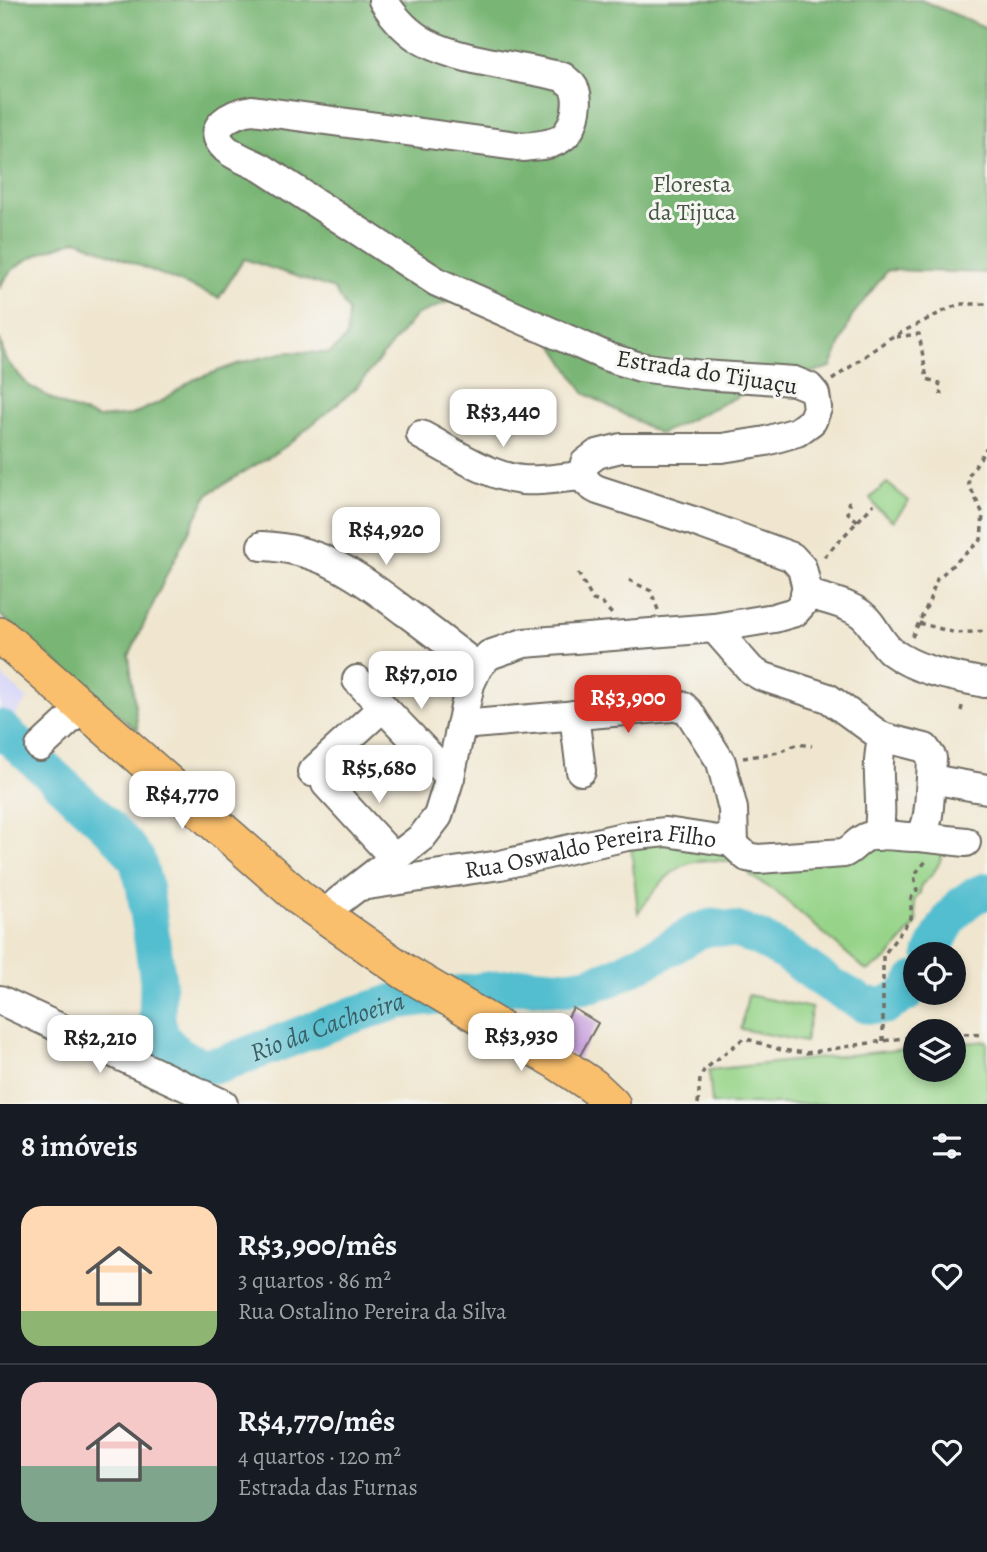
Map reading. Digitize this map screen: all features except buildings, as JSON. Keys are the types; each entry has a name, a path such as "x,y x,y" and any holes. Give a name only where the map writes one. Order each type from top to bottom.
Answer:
{"main road":[{"path":"0,635 301,899 405,972 557,1062 593,1086 612,1104"}],"street":[{"name":"Estrada do Tijuaçu","path":"383,0 393,16 425,42 462,55 563,78 573,86 577,100 573,120 565,136 549,144 524,147 252,110 237,112 224,120 218,130 219,141 438,282 608,357 640,367 794,381 808,387 815,394 817,408 812,421 797,432 766,441 722,448 621,449 597,454 585,463 583,476"},
{"path":"324,916 422,837 438,816 450,777 470,684 478,667 489,655 524,643 714,628 774,618 794,612 803,603 805,584 802,568 792,557 598,490 587,484 583,476 523,480 509,478 421,435"},
{"path":"262,547 289,549 337,565 359,578 478,667"},
{"path":"805,584 864,615 885,645 901,657 931,671 985,683"},
{"path":"714,628 751,670 784,685 828,698 883,737 919,745 929,751 932,758 931,779 923,832 927,838"},
{"path":"357,680 450,777"},
{"path":"40,747 83,706"},
{"path":"461,725 682,706 689,712 721,762 733,809 734,844"},
{"path":"383,707 319,778 395,859"},
{"path":"575,715 581,771"},
{"path":"878,836 881,821 879,752 883,737"},
{"path":"931,779 987,789"},
{"name":"Rua Oswaldo Pereira Filho","path":"359,886 500,865 627,836 666,832 734,844 747,857 758,859 844,853 864,838 878,836 966,842"},
{"path":"0,1000 223,1104"}],"path":[{"path":"815,394 855,361 890,338 960,304 987,304"},
{"path":"890,338 919,334 927,379 939,383 941,395"},
{"path":"901,657 937,579 981,540 983,514 968,477 987,447"},
{"path":"848,501 848,513 859,522"},
{"path":"805,584 874,504"},
{"path":"578,573 593,600 608,608 622,635"},
{"path":"629,580 651,591 667,631"},
{"path":"919,623 956,633 987,631"},
{"path":"721,762 779,752 798,744 812,746"},
{"path":"883,1041 883,956 911,918 911,898 917,890 914,875 930,855 927,838"},
{"path":"966,1034 983,1035"},
{"path":"698,1104 700,1079 704,1070 744,1038 781,1050 806,1053 903,1038"}],"shaded area":[{"path":"0,674 28,699 5,727 0,721"}],"green space":[{"name":"Floresta da Tijuca","path":"0,0 921,0 987,28 987,273 888,270 852,316 831,367 753,389 660,434 584,393 538,321 466,295 416,315 356,388 285,447 208,494 129,656 138,731 0,615 0,339 5,359 28,385 63,405 98,418 131,415 160,402 193,380 240,363 286,352 330,353 346,338 348,312 334,289 244,259 219,298 77,240 32,257 21,264 4,279 0,289"},
{"path":"887,483 909,501 893,521 877,508 870,498"},
{"path":"630,836 740,851 945,841 938,866 921,885 920,893 914,901 917,923 887,959 867,971 775,891 752,877 743,864 707,860 681,867 660,885 638,913"},
{"path":"748,995 812,1008 805,1042 741,1029"},
{"path":"987,1041 987,1104 712,1104 709,1070 903,1049 903,1082 966,1082 966,1043"}],"waterway":[{"name":"Rio da Cachoeira","path":"0,728 102,821 137,860 144,884 158,981 157,1018 161,1037 179,1056 203,1066 223,1064 350,1016 398,1001 527,985 567,988 588,985 611,978 698,931 712,927 736,930 759,938 866,1005 885,1006 903,995"},
{"name":"Rio da Cachoeira","path":"937,942 959,908 976,895 987,891"}]}
